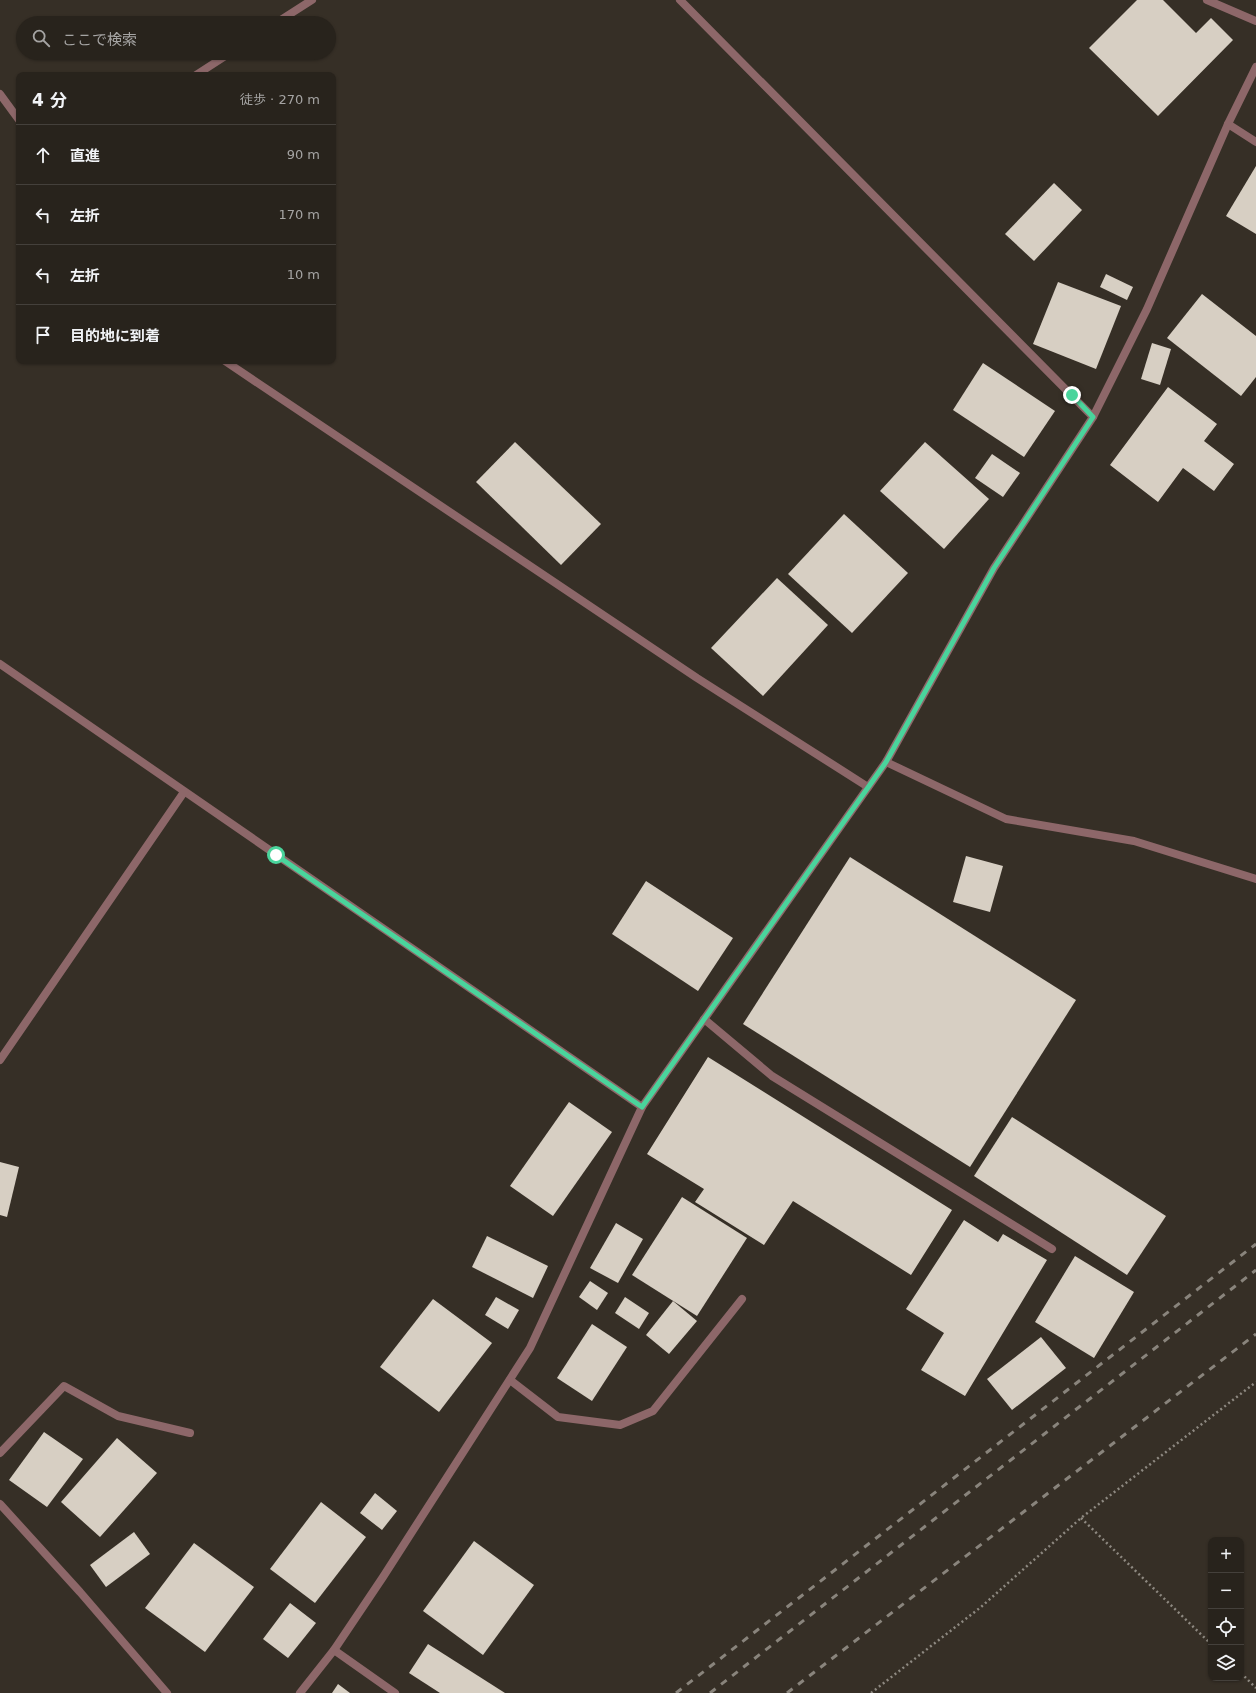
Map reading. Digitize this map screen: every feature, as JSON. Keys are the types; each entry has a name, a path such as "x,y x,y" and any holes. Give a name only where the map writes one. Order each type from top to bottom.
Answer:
{"street":[{"path":"287,16 312,0"},
{"path":"680,0 1093,417"},
{"path":"1207,0 1256,22"},
{"path":"201,72 219,60"},
{"path":"300,1693 334,1650 441,1489 530,1348 642,1107 886,762 994,568 1093,417 1147,309 1228,124 1256,67"},
{"path":"0,94 16,116"},
{"path":"1228,124 1256,142"},
{"path":"229,364 697,678 868,787"},
{"path":"0,664 642,1107"},
{"path":"886,762 1006,819 1134,841 1256,879"},
{"path":"0,1060 184,792"},
{"path":"704,1018 772,1076 1052,1249"},
{"path":"510,1380 558,1417 620,1425 653,1411 742,1299"},
{"path":"0,1453 64,1386 118,1416 190,1433"},
{"path":"0,1504 80,1592 167,1693"},
{"path":"334,1650 395,1693"}],"path":[{"path":"870,1693 981,1607 1081,1518 1256,1382"},
{"path":"1081,1518 1208,1641"},
{"path":"1244,1677 1256,1688"}],"building":[{"path":"1137,0 1163,0 1196,33 1211,18 1233,40 1158,116 1089,48"},
{"path":"1256,166 1256,234 1226,216"},
{"path":"1054,183 1082,210 1034,261 1005,234"},
{"path":"1106,274 1133,287 1127,300 1100,287"},
{"path":"1058,282 1121,306 1096,369 1033,344"},
{"path":"1202,294 1256,336 1256,377 1241,396 1167,338"},
{"path":"1152,343 1171,349 1160,385 1141,379"},
{"path":"983,363 1055,411 1024,457 953,410"},
{"path":"1168,387 1217,424 1204,441 1234,464 1214,491 1183,468 1158,502 1110,465"},
{"path":"515,442 601,524 561,565 476,482"},
{"path":"925,442 989,499 944,549 880,491"},
{"path":"992,454 1020,473 1003,497 975,478"},
{"path":"844,514 908,573 852,633 788,574"},
{"path":"777,578 828,625 763,696 711,648"},
{"path":"966,856 1003,866 990,912 953,902"},
{"path":"850,857 1076,1000 970,1167 743,1024"},
{"path":"646,881 733,938 698,991 612,934"},
{"path":"708,1057 952,1210 911,1275 793,1201 764,1245 695,1202 704,1189 647,1154"},
{"path":"569,1102 612,1132 553,1216 510,1186"},
{"path":"1012,1117 1166,1216 1127,1275 974,1176"},
{"path":"0,1162 19,1167 7,1217 0,1215"},
{"path":"682,1197 747,1238 697,1316 632,1275"},
{"path":"964,1220 998,1242 1003,1234 1047,1260 965,1396 921,1370 944,1333 906,1309"},
{"path":"616,1223 643,1239 618,1283 590,1268"},
{"path":"487,1236 548,1266 533,1298 472,1267"},
{"path":"1075,1256 1134,1292 1094,1358 1035,1322"},
{"path":"590,1281 608,1293 597,1310 579,1297"},
{"path":"496,1297 519,1310 508,1329 485,1315"},
{"path":"625,1297 649,1313 639,1329 615,1313"},
{"path":"433,1299 492,1343 439,1412 380,1367"},
{"path":"673,1301 697,1321 669,1354 646,1335"},
{"path":"592,1324 627,1347 592,1401 557,1378"},
{"path":"1041,1337 1066,1368 1012,1410 987,1379"},
{"path":"44,1432 83,1459 47,1507 9,1480"},
{"path":"117,1438 157,1473 100,1537 61,1502"},
{"path":"375,1493 397,1511 382,1530 360,1513"},
{"path":"321,1502 366,1537 315,1603 270,1569"},
{"path":"134,1532 150,1554 106,1587 90,1565"},
{"path":"474,1541 534,1585 483,1655 423,1611"},
{"path":"194,1543 254,1587 205,1652 145,1608"},
{"path":"290,1603 316,1623 288,1658 263,1639"},
{"path":"428,1644 505,1693 440,1693 409,1673"},
{"path":"338,1684 350,1693 332,1693"}],"railway":[{"path":"676,1693 1256,1244"},
{"path":"710,1693 1256,1270"},
{"path":"787,1693 1256,1334"}],"route":[{"path":"276,855 642,1107 886,762 994,568 1093,417 1072,395"}]}
